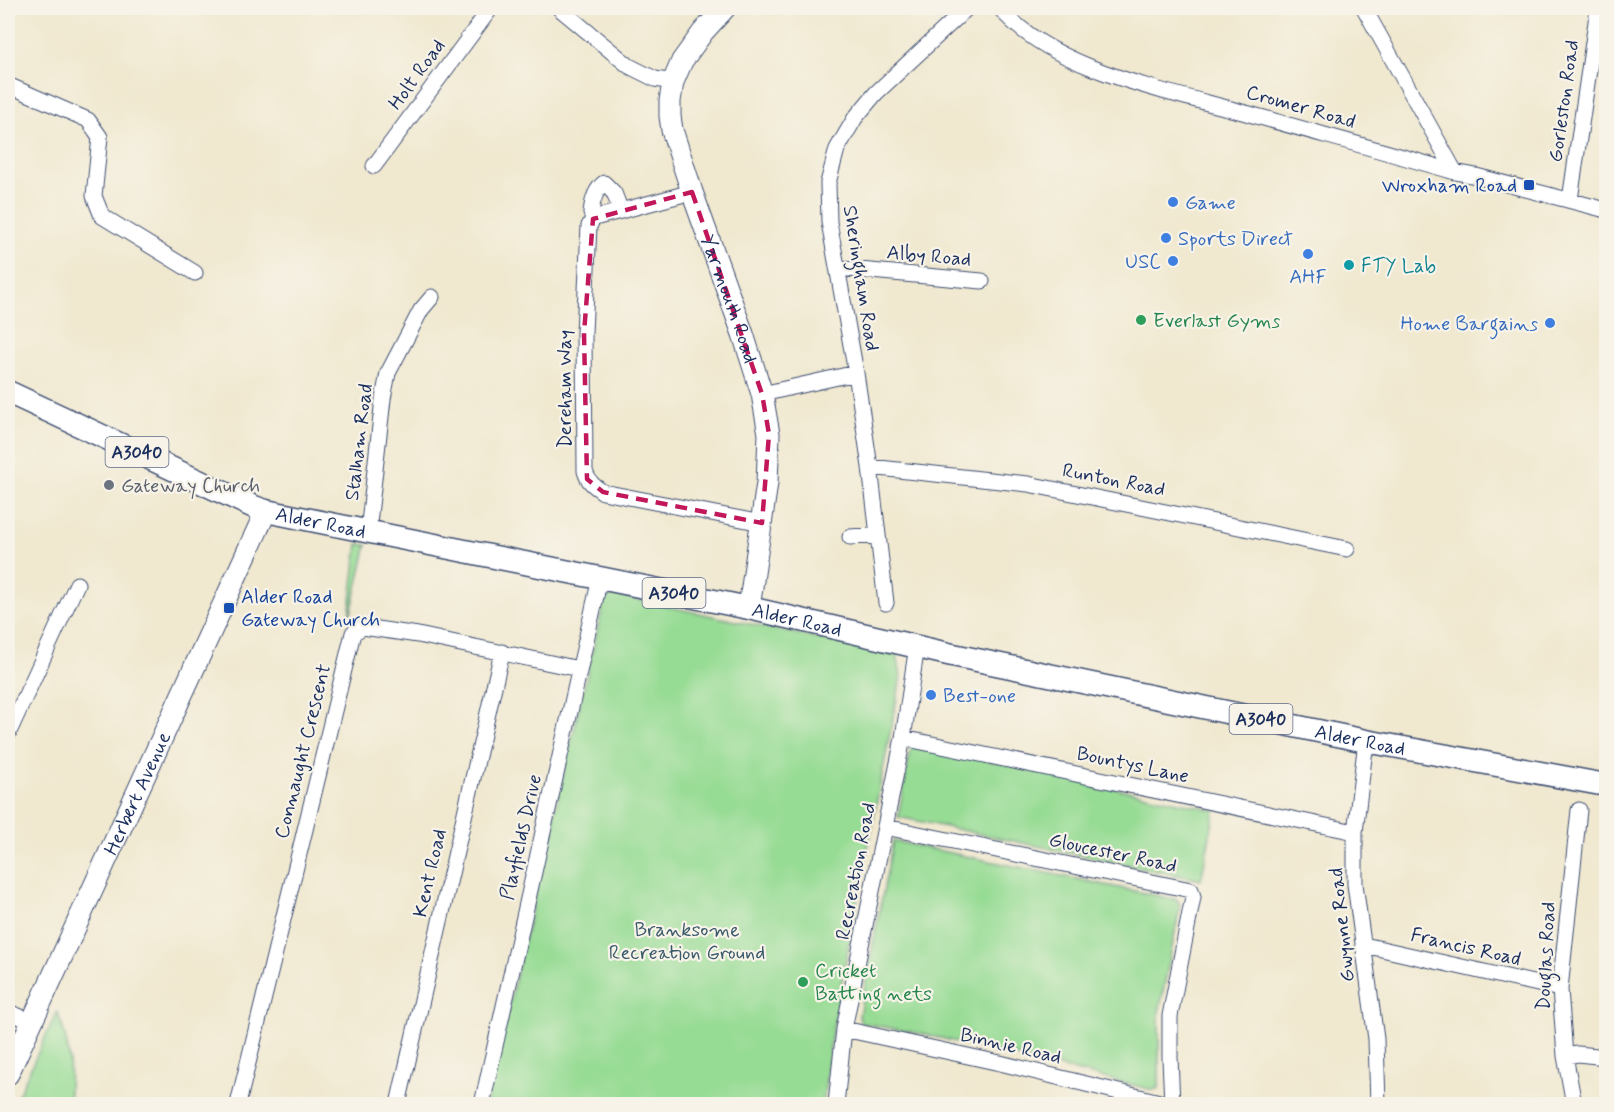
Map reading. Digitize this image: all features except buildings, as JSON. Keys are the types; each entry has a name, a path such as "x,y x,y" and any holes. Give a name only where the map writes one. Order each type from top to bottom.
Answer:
{"main road":[{"name":"Alder Road","path":"8,392 266,511 749,608 1366,741 1606,785"}],"street":[{"name":"Holt Road","path":"374,166 491,8"},
{"path":"559,8 629,66 655,80 673,82"},
{"name":"Yarmouth Road","path":"725,8 702,32 682,60 673,82 670,101 672,130 743,334 762,394 769,434 767,483 749,608"},
{"name":"Sheringham Road","path":"886,603 856,373 829,222 828,183 837,149 855,118 876,93 967,8"},
{"name":"Cromer Road","path":"1000,8 1035,41 1096,70 1455,172 1606,210"},
{"path":"1365,8 1455,172"},
{"name":"Gorleston Road","path":"1570,200 1598,8"},
{"path":"8,85 88,120 100,137 94,196 102,216 173,265 195,273"},
{"path":"621,211 614,193 604,183 598,189 592,205 591,213 598,217 621,211 692,192"},
{"name":"Dereham Way","path":"598,217 593,219 589,226 584,333 587,478 603,492 762,523"},
{"name":"Alby Road","path":"837,268 982,281"},
{"name":"Stalham Road","path":"368,532 388,373 421,310 432,297"},
{"path":"762,394 856,373"},
{"name":"Runton Road","path":"870,467 1028,484 1347,549"},
{"name":"Herbert Avenue","path":"8,1074 266,511"},
{"path":"850,537 878,535"},
{"name":"Playfields Drive","path":"482,1104 600,578"},
{"path":"8,734 77,584"},
{"name":"Connaught Crescent","path":"238,1104 353,633 363,627 418,635 579,669"},
{"name":"Recreation Road","path":"836,1104 844,1029 903,738 917,646"},
{"name":"Kent Road","path":"398,1104 502,652"},
{"name":"Bountys Lane","path":"903,738 1355,832"},
{"name":"Gwynne Road","path":"1366,741 1355,832 1355,884 1376,1039 1378,1104"},
{"name":"Douglas Road","path":"1574,1104 1565,1056 1560,989 1579,810"},
{"name":"Gloucester Road","path":"885,827 1191,890 1193,897 1170,1016 1170,1104"},
{"name":"Francis Road","path":"1364,945 1560,989"},
{"path":"8,1012 31,1021"},
{"name":"Binnie Road","path":"844,1029 1170,1104"},
{"path":"1565,1056 1578,1054 1606,1057"}],"highlighted area":[{"path":"692,192 762,394 769,434 762,523 603,492 587,479 584,333 593,219"}],"green space":[{"path":"358,544 367,545 349,617"},
{"name":"Branksome Recreation Ground","path":"613,595 897,655 901,677 831,1037 823,1104 486,1104 604,602 607,597"},
{"path":"912,744 1215,810 1201,880 898,817"},
{"path":"893,841 1178,900 1180,907 1159,1012 1159,1088 1153,1090 924,1034 861,1023 859,1016"},
{"path":"57,1012 69,1057 68,1104 14,1104"}],"place":[{"name":"Wroxham Road","path":"1529,185"},
{"name":"Game","path":"1173,202"},
{"name":"Sports Direct","path":"1166,238"},
{"name":"AHF","path":"1308,254"},
{"name":"USC","path":"1173,261"},
{"name":"FTY Lab","path":"1349,265"},
{"name":"Everlast Gyms","path":"1141,320"},
{"name":"Home Bargains","path":"1550,323"},
{"name":"Gateway Church","path":"109,485"},
{"name":"Alder Road Gateway Church","path":"229,608"},
{"name":"Best-one","path":"931,695"},
{"name":"Cricket Batting nets","path":"803,982"}]}
